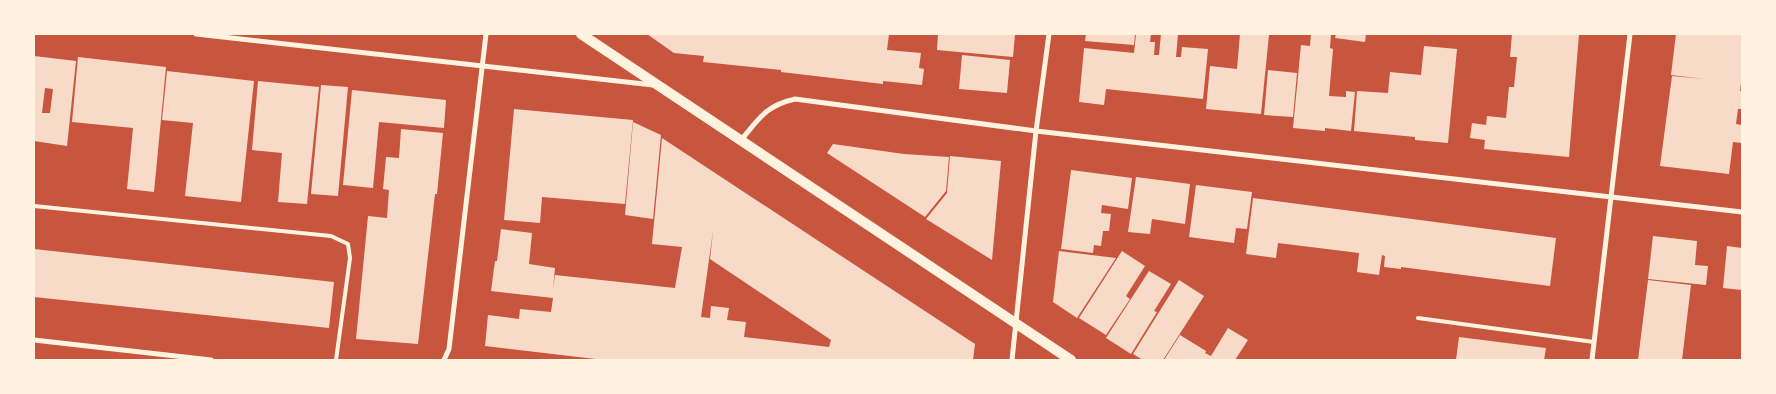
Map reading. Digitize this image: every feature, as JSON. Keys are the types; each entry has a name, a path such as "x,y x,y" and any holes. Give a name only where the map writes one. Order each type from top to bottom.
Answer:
{"main road":[{"path":"581,34 1071,360"}],"street":[{"path":"196,34 656,85"},
{"path":"444,360 449,349 486,34"},
{"path":"1012,360 1036,131 1049,34"},
{"path":"1592,360 1630,34"},
{"path":"740,140 768,108 781,102 795,99 1036,131 1742,212"},
{"path":"34,340 211,360"}],"lane":[{"path":"34,206 331,236 348,244 350,258 336,360"},
{"path":"1418,318 1594,342"}],"building":[{"path":"647,34 889,34 887,50 921,53 919,68 924,69 922,85 883,81 883,84 781,72 781,70 703,62 704,56 674,53"},
{"path":"938,34 1015,34 1013,57 937,50"},
{"path":"1086,34 1135,34 1134,45 1085,41"},
{"path":"1136,34 1151,34 1150,42 1155,42 1154,55 1159,55 1161,34 1178,34 1176,57 1181,57 1182,47 1208,49 1203,99 1106,89 1104,105 1079,102 1084,48 1134,53"},
{"path":"1240,34 1269,35 1261,114 1206,109 1210,66 1237,69"},
{"path":"1311,34 1331,34 1330,48 1333,49 1329,96 1346,97 1346,91 1355,92 1351,131 1325,128 1325,131 1293,128 1301,45 1310,46"},
{"path":"1336,34 1366,34 1365,42 1335,38"},
{"path":"1512,34 1579,34 1569,157 1484,149 1485,140 1470,138 1472,123 1486,125 1487,116 1506,118 1509,87 1514,87 1517,57 1510,57"},
{"path":"1676,34 1742,34 1742,84 1740,91 1742,91 1742,109 1738,109 1736,124 1742,125 1742,143 1733,142 1729,174 1660,166 1672,76 1704,79 1671,75"},
{"path":"1424,46 1457,49 1448,143 1415,140 1415,137 1354,131 1357,91 1388,93 1390,72 1421,75"},
{"path":"962,55 1010,60 1007,93 959,89"},
{"path":"34,56 76,61 67,146 34,141","holes":["45,88 53,89 50,113 42,113"]},
{"path":"78,57 166,67 154,192 127,189 133,128 72,122"},
{"path":"1268,70 1297,73 1293,117 1264,115"},
{"path":"167,71 254,81 241,202 185,196 193,123 162,120"},
{"path":"258,81 319,87 307,204 278,202 282,153 252,150"},
{"path":"321,85 348,87 338,196 311,194"},
{"path":"352,90 446,100 444,128 379,122 373,188 343,185"},
{"path":"514,109 633,120 625,204 542,197 540,223 504,220"},
{"path":"633,122 661,135 653,219 625,215"},
{"path":"401,129 443,133 418,344 356,339 368,216 387,218 389,190 383,189 386,157 399,158"},
{"path":"662,138 975,344 973,360 604,360 485,346 488,315 519,319 520,309 551,312 553,298 491,291 501,229 532,233 529,264 555,268 553,289 555,275 675,288 682,247 652,244","holes":["713,231 710,259 831,340 829,347 744,337 746,322 727,320 729,308 711,306 710,318 701,317"]},
{"path":"833,144 904,154 949,157 946,191 925,217 827,153"},
{"path":"950,156 1001,161 992,260 926,219 947,193"},
{"path":"1071,170 1132,178 1128,209 1102,205 1101,213 1111,214 1109,231 1103,231 1101,246 1094,245 1093,253 1061,249"},
{"path":"1136,177 1190,184 1185,224 1152,219 1150,234 1128,232"},
{"path":"1196,185 1252,192 1247,229 1236,228 1234,243 1189,237"},
{"path":"1253,198 1556,238 1550,286 1401,267 1401,269 1384,267 1385,256 1382,255 1379,275 1357,272 1359,253 1278,243 1276,258 1246,254"},
{"path":"1653,236 1697,241 1695,265 1708,266 1706,285 1648,279"},
{"path":"1727,246 1742,248 1742,290 1723,288"},
{"path":"34,249 334,282 329,328 34,297"},
{"path":"1059,251 1116,258 1077,318 1053,302"},
{"path":"1122,251 1145,266 1126,296 1130,299 1106,335 1079,318"},
{"path":"1149,271 1171,284 1154,311 1157,312 1131,354 1106,338"},
{"path":"1179,280 1204,296 1163,360 1143,360 1133,354"},
{"path":"1648,280 1691,285 1682,360 1638,360"},
{"path":"1228,328 1248,340 1235,360 1164,360 1180,335 1211,356"},
{"path":"1459,337 1546,348 1544,360 1456,360"}]}
